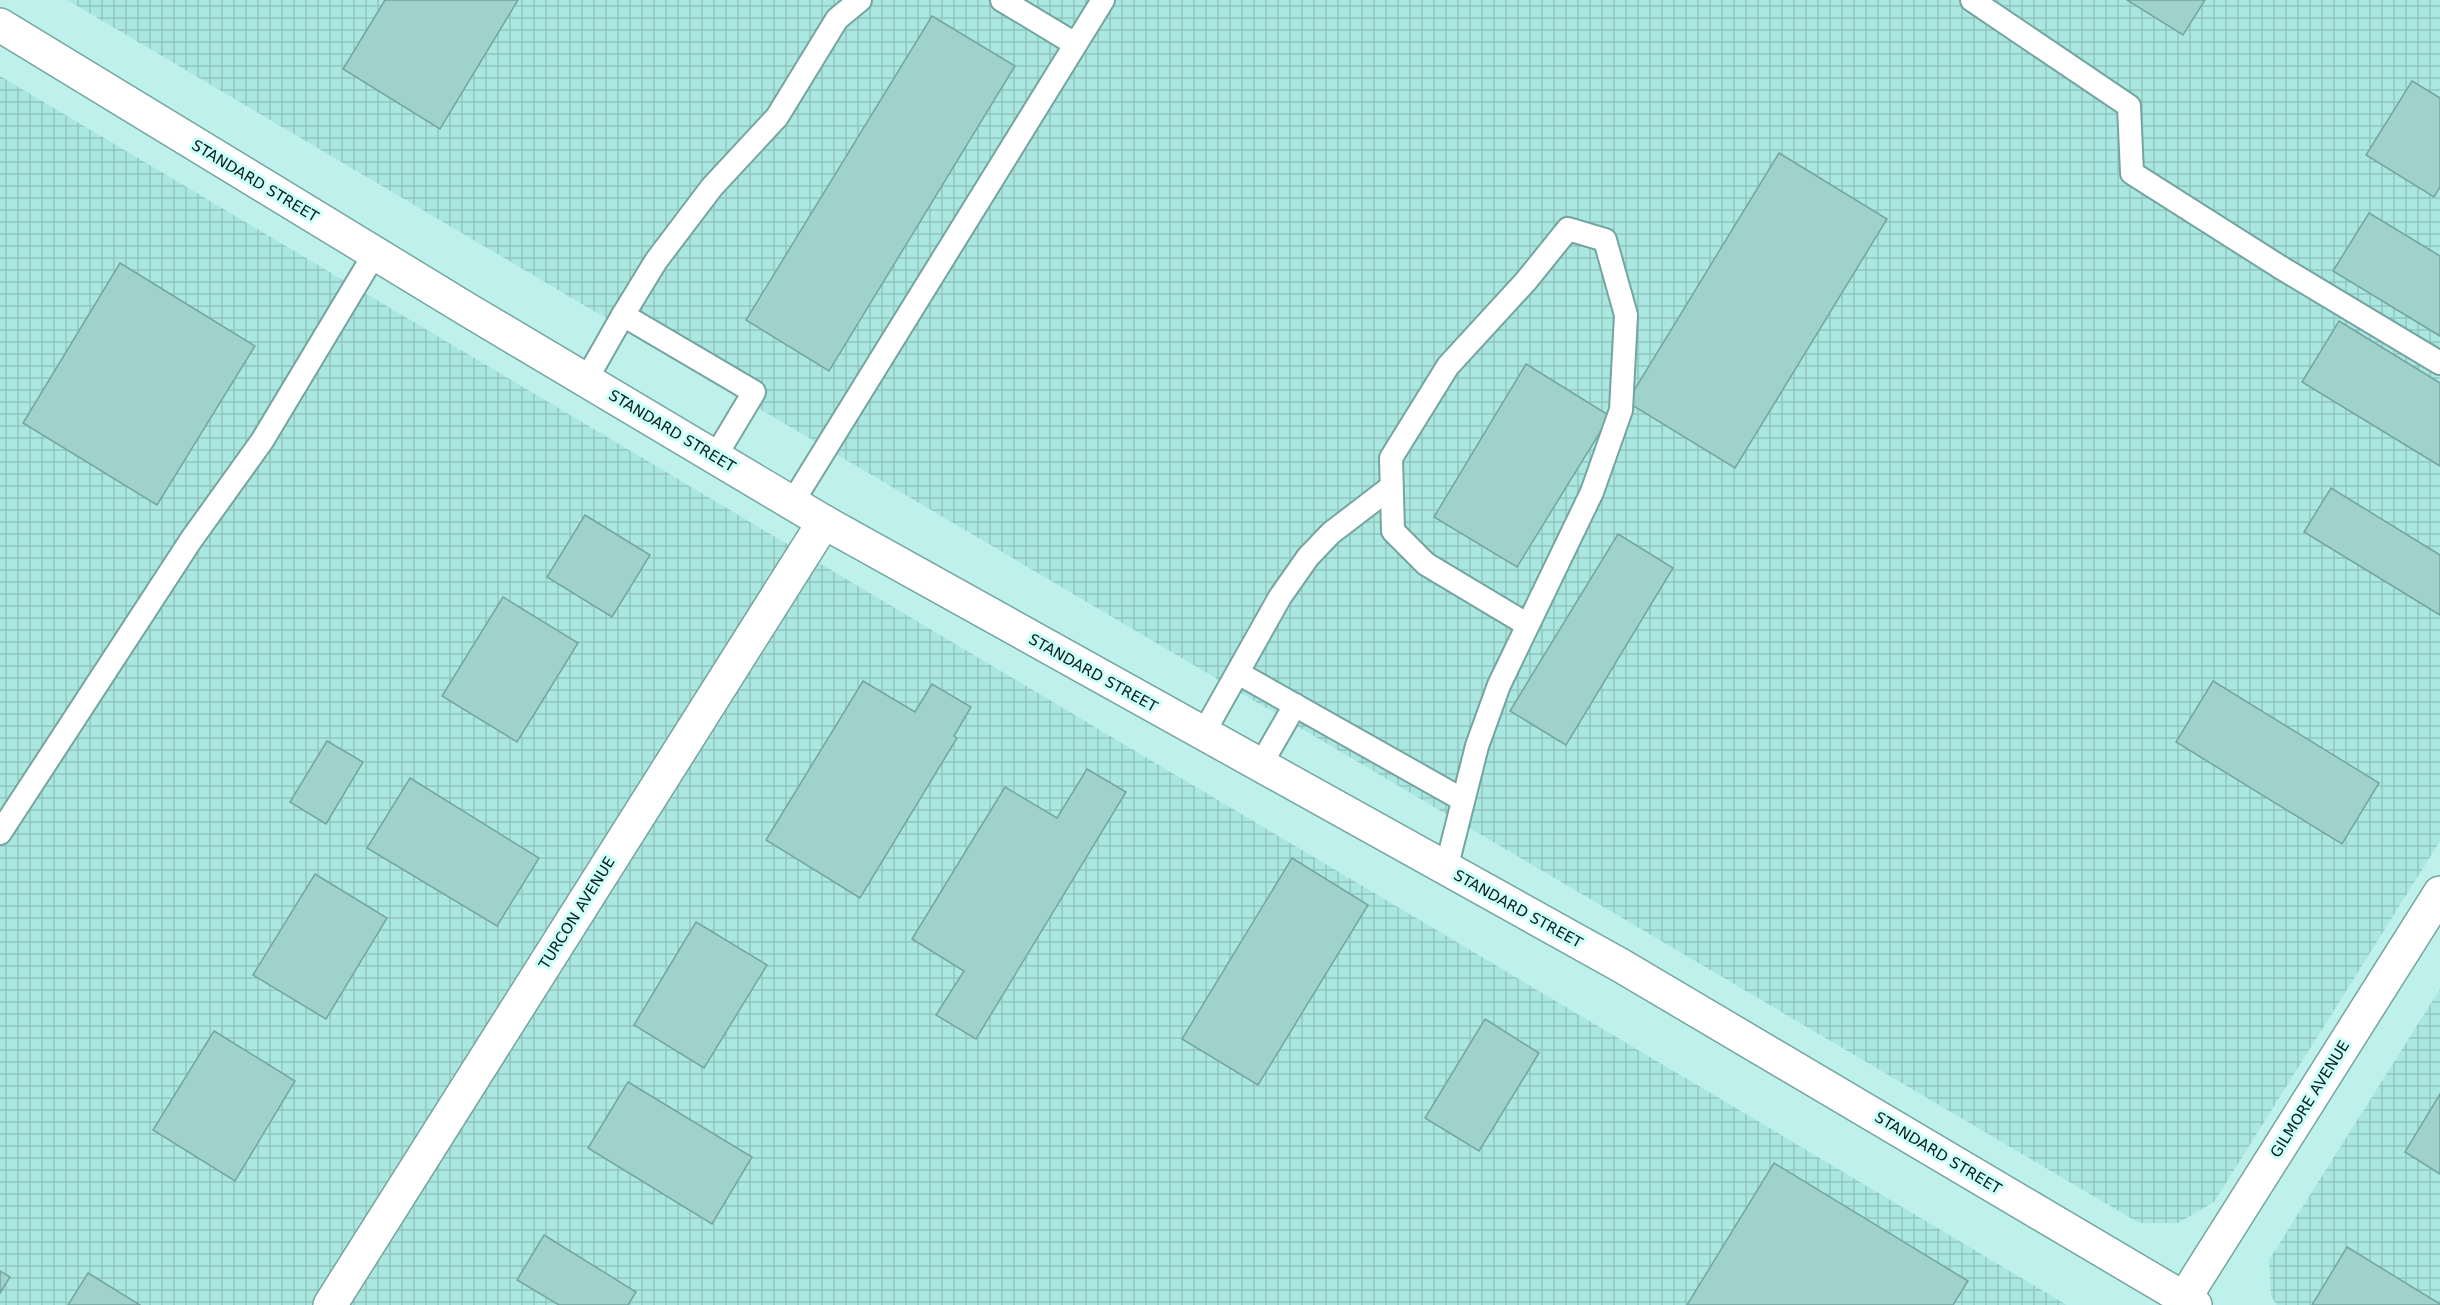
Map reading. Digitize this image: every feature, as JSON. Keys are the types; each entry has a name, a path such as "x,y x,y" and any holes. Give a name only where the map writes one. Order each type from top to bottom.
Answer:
{"street":[{"name":"STANDARD STREET","path":"0,25 824,522 1620,964 2187,1303"},
{"name":"TURCON AVENUE","path":"330,1305 824,522"},
{"name":"GILMORE AVENUE","path":"2187,1303 2440,893"}],"lane":[{"path":"586,380 656,261 712,187 777,117 837,19 860,0"},
{"path":"1002,0 1076,44"},
{"path":"792,503 1103,0"},
{"path":"1972,0 2129,106 2132,173 2280,267 2440,363"},
{"path":"1446,869 1477,746 1490,708 1592,492 1621,410 1626,315 1605,240 1568,229 1526,280 1448,366 1391,458 1393,531 1426,564 1528,625"},
{"path":"0,833 191,540 262,441 375,253"},
{"path":"623,315 754,392 715,457"},
{"path":"1203,734 1280,597 1308,557 1331,533 1391,488"},
{"path":"1238,673 1463,800"},
{"path":"1260,766 1295,705"}],"shaded area":[{"path":"67,0 2440,0 2440,841 2214,1202 2178,1223 2139,1223"},
{"path":"0,76 2067,1305 0,1305"},
{"path":"2440,989 2440,1305 2277,1305 2271,1296 2269,1260"}],"building":[{"path":"385,0 518,0 440,129 343,69"},
{"path":"2127,0 2205,0 2183,35"},
{"path":"932,16 1015,66 829,371 746,320"},
{"path":"2412,81 2440,98 2440,187 2434,197 2366,155"},
{"path":"1779,153 1887,219 1735,468 1627,402"},
{"path":"2369,213 2440,256 2440,336 2333,271"},
{"path":"120,263 255,346 157,505 23,423"},
{"path":"2339,321 2440,383 2440,466 2302,382"},
{"path":"1526,364 1610,416 1517,567 1434,517"},
{"path":"2331,488 2440,555 2440,615 2304,532"},
{"path":"585,515 650,555 612,617 547,577"},
{"path":"1618,534 1673,568 1566,745 1510,711"},
{"path":"503,597 578,643 517,742 442,696"},
{"path":"863,681 915,712 932,684 971,707 954,736 957,738 860,898 766,840"},
{"path":"2213,681 2379,783 2342,844 2176,742"},
{"path":"327,741 363,762 326,824 290,802"},
{"path":"1087,769 1126,792 976,1039 936,1015 964,971 912,939 1005,787 1057,818"},
{"path":"410,778 539,858 497,926 367,848"},
{"path":"1292,858 1368,905 1258,1085 1182,1039"},
{"path":"315,874 387,918 326,1019 253,975"},
{"path":"696,922 767,965 704,1068 634,1025"},
{"path":"1485,1019 1539,1053 1479,1151 1425,1118"},
{"path":"214,1031 295,1081 235,1181 153,1130"},
{"path":"628,1082 752,1157 712,1224 588,1148"},
{"path":"2440,1094 2440,1174 2405,1152"},
{"path":"1774,1163 1968,1281 1953,1305 1687,1305"},
{"path":"544,1235 636,1292 628,1305 559,1305 517,1280"},
{"path":"2347,1247 2440,1304 2440,1305 2312,1305"},
{"path":"0,1271 10,1277 0,1293"},
{"path":"88,1273 140,1305 68,1305"}]}
